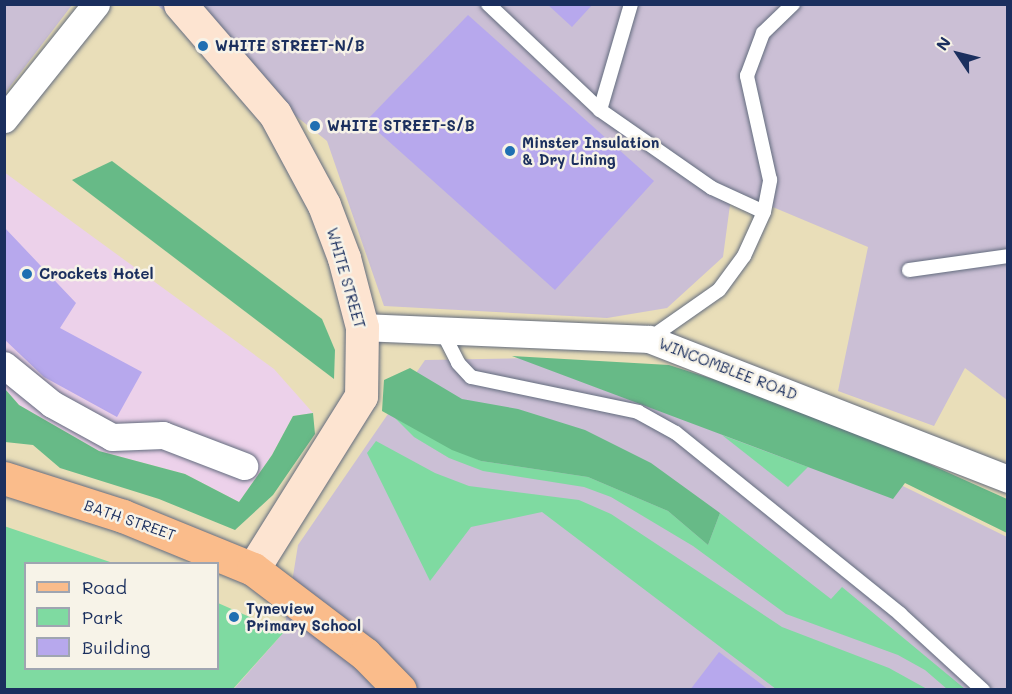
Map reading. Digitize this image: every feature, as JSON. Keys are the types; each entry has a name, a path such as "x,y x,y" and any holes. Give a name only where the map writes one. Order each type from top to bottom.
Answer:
{"main road":[{"name":"BATH STREET","path":"4,478 123,516 253,569 356,647 400,690"}],"street":[{"path":"4,118 96,4"},
{"name":"WHITE STREET","path":"180,4 274,114 324,205 344,258 362,327 362,396 253,569"},
{"name":"WINCOMBLEE ROAD","path":"362,327 649,339 1008,479"},
{"path":"4,365 52,404 112,437 163,435 244,466"}],"lane":[{"path":"488,4 600,110 712,188 764,212"},
{"path":"600,110 631,4"},
{"path":"649,339 719,290 744,256 764,212 770,180 747,76 763,33 793,4"},
{"path":"909,270 1008,256"},
{"path":"442,331 458,363 471,376 488,383 638,412 676,433 893,608 983,690"}],"shaded area":[{"path":"5,4 72,5 5,93"},
{"path":"157,5 1007,5 1007,400 965,368 934,426 838,391 868,247 732,190 723,257 667,308 607,318 384,306 327,141"},
{"path":"4,172 274,369 313,413 293,416 272,455 239,502 185,474 99,451 19,405 5,389"},
{"path":"534,358 813,442 1007,537 1007,689 233,690 284,632 298,545 425,360"}],"green space":[{"path":"112,161 322,319 335,350 334,379 72,180"},
{"path":"512,356 669,365 809,410 1007,499 1007,533 905,483 893,499"},
{"path":"410,368 462,399 518,409 585,430 651,463 720,513 708,545 668,511 588,477 481,461 452,450 382,411 384,380"},
{"path":"5,389 19,405 99,451 185,474 239,502 272,455 293,416 313,413 315,434 273,495 235,530 159,499 60,468 33,445 5,442"},
{"path":"395,418 481,461 588,477 668,511 708,545 720,513 831,599 842,587 965,689 947,689 925,670 898,655 786,614 693,546 611,497 584,487 483,471 449,458 414,437"},
{"path":"722,435 808,467 788,487"},
{"path":"376,441 435,473 469,486 579,500 611,514 782,627 889,668 927,689 776,689 542,512 471,527 430,581 367,453"},
{"name":"Tyneview Primary School","path":"4,526 110,562 24,562 24,670 219,670 219,603 284,632 233,689 5,689"}],"building":[{"path":"547,4 593,4 572,27"},
{"name":"Minster Insulation & Dry Lining","path":"468,15 654,181 555,290 366,121"},
{"path":"4,227 76,303 60,328 142,372 117,417 44,377 4,339"},
{"path":"719,652 769,690 690,690"}],"place":[{"name":"WHITE STREET-N/B","path":"203,46"},
{"name":"WHITE STREET-S/B","path":"315,126"},
{"name":"Minster Insulation & Dry Lining","path":"510,151"},
{"name":"Crockets Hotel","path":"27,274"},
{"name":"Tyneview Primary School","path":"234,617"}]}
